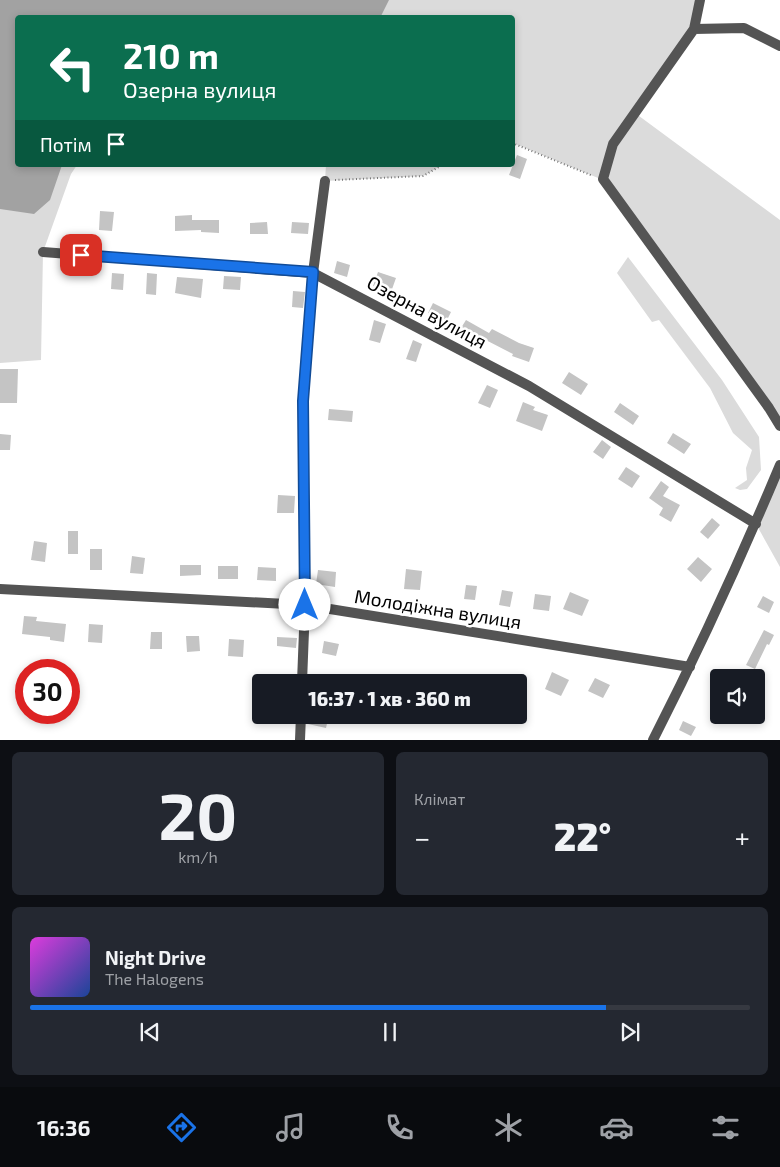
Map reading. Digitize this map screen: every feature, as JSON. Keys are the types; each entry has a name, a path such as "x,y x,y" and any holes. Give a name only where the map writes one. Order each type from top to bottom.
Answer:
{"street":[{"path":"700,0 694,29 613,144 603,180 769,408 780,426"},
{"path":"694,29 744,28 780,46"},
{"path":"302,674 305,605 303,401 313,272 325,180"},
{"name":"Озерна вулиця","path":"43,252 313,272 529,386 756,524"},
{"path":"654,740 756,524 780,466"},
{"name":"Молодіжна вулиця","path":"0,589 305,605 690,667"},
{"path":"300,740 301,724"}],"path":[{"path":"515,144 603,180"},
{"path":"325,180 423,176 439,167"}],"shaded area":[{"path":"0,0 694,0 700,2 694,29 635,113 780,220 780,426 603,180 515,144 515,15 15,15 15,167 76,167 71,174 43,252 41,360 0,363"},
{"path":"0,0 389,0 382,15 15,15 15,167 61,167 50,200 34,214 0,209"},
{"path":"326,167 439,167 423,176 325,181"},
{"path":"628,257 722,380 759,437 761,470 747,489 740,490 735,488 747,480 746,468 752,450 733,433 710,388 659,320 652,322 617,273"},
{"path":"780,465 780,567 756,524"}],"building":[{"path":"517,155 527,159 520,179 509,175 512,167 515,167"},
{"path":"100,211 114,212 112,231 99,230"},
{"path":"192,215 192,220 219,220 219,233 201,232 201,230 175,231 175,216"},
{"path":"267,222 268,234 250,234 250,223"},
{"path":"292,222 309,223 308,234 291,233"},
{"path":"337,261 350,265 347,277 334,273"},
{"path":"378,272 396,278 391,292 373,286"},
{"path":"112,273 124,274 123,290 111,289"},
{"path":"147,273 157,274 156,295 146,294"},
{"path":"224,276 241,277 240,290 223,289"},
{"path":"177,277 203,279 201,298 175,293"},
{"path":"293,291 305,292 303,308 292,307"},
{"path":"433,303 451,312 446,322 428,313"},
{"path":"374,320 386,324 380,343 369,340"},
{"path":"466,320 489,333 492,329 519,343 534,348 529,362 512,356 513,354 478,336 477,338 461,328"},
{"path":"413,340 422,344 416,362 406,359"},
{"path":"0,369 18,369 17,403 0,403"},
{"path":"569,372 588,384 581,395 562,383"},
{"path":"487,385 498,390 490,408 478,403"},
{"path":"523,402 535,407 533,410 548,415 542,431 516,421"},
{"path":"620,403 639,416 633,425 614,412"},
{"path":"329,409 353,411 352,422 328,420"},
{"path":"673,433 691,444 684,454 667,443"},
{"path":"0,434 11,435 10,450 0,450"},
{"path":"602,440 611,447 603,459 593,452"},
{"path":"626,467 640,476 632,488 618,479"},
{"path":"661,481 669,487 663,496 680,505 671,522 659,515 663,508 649,498"},
{"path":"278,495 295,496 294,513 277,513"},
{"path":"712,518 720,525 708,539 700,532"},
{"path":"68,531 78,531 78,554 68,554"},
{"path":"34,541 47,543 45,562 31,560"},
{"path":"90,549 102,549 102,570 90,570"},
{"path":"132,556 145,558 143,574 130,573"},
{"path":"698,557 712,569 701,582 687,569"},
{"path":"180,565 201,565 201,575 180,576"},
{"path":"218,566 238,566 238,579 218,579"},
{"path":"258,567 276,568 276,581 257,580"},
{"path":"406,569 422,571 420,590 404,589"},
{"path":"318,570 336,572 335,587 316,584"},
{"path":"466,585 477,586 475,600 464,599"},
{"path":"502,590 513,592 510,607 499,605"},
{"path":"570,592 589,600 582,616 563,609"},
{"path":"535,594 551,596 549,611 533,609"},
{"path":"763,596 774,602 769,613 757,607"},
{"path":"24,616 37,617 36,621 66,624 64,642 50,640 50,637 22,634"},
{"path":"89,624 103,625 102,643 88,642"},
{"path":"764,630 774,635 769,645 767,644 755,669 746,665"},
{"path":"151,632 162,632 162,649 150,649"},
{"path":"186,636 199,636 200,651 187,652"},
{"path":"277,637 297,638 296,648 277,646"},
{"path":"229,639 244,640 243,657 228,656"},
{"path":"324,641 339,644 336,656 322,653"},
{"path":"552,672 569,680 561,696 545,689"},
{"path":"595,678 610,685 603,698 588,691"},
{"path":"683,721 696,727 691,736 679,730"},
{"path":"308,724 327,724 326,728"}],"route":[{"path":"81,255 313,272 303,401 305,605"}]}
